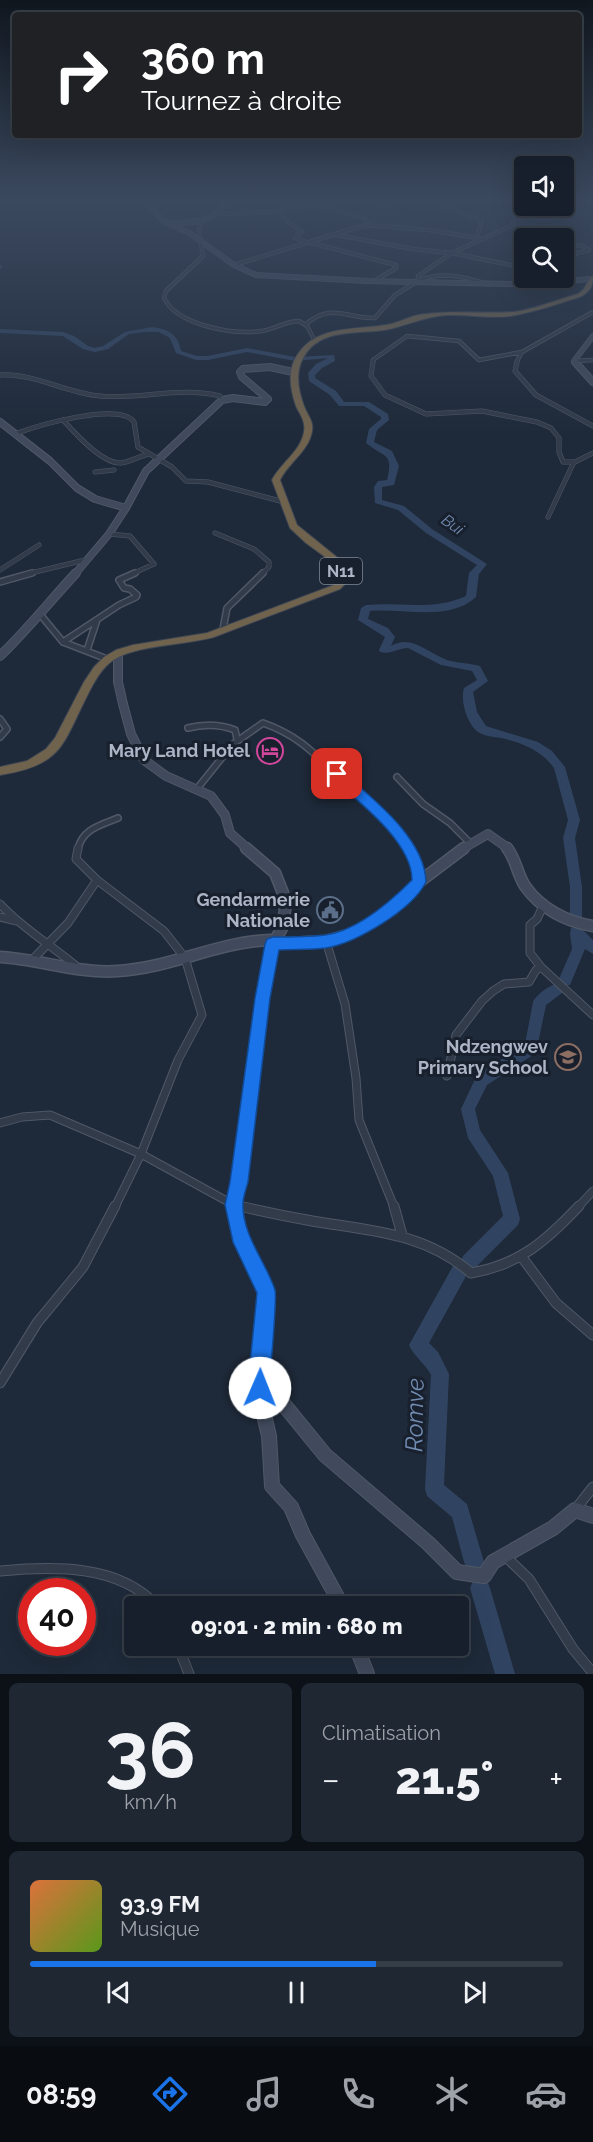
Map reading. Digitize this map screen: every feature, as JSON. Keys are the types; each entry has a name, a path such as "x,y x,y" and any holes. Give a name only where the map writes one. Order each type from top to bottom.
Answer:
{"highway":[{"name":"N11","path":"0,771 16,769 41,760 55,747 86,686 107,659 158,644 212,637 223,629 294,604 337,587 342,582 339,563 293,526 276,480 281,470 289,464 304,445 308,434 309,424 300,406 293,372 298,358 315,341 342,330 388,327 421,316 448,313 502,315 524,312 580,295 592,279"}],"street":[{"path":"179,279 166,291 164,298 170,308 224,331 264,331 297,320 306,324 315,341"},
{"path":"337,279 514,283"},
{"path":"306,324 314,316 327,310 363,319 375,318 395,295 419,281"},
{"path":"573,464 561,459 559,438 551,428 537,422 482,411 426,414 386,395 371,376 373,360 407,336 459,341 479,360 522,352 593,312"},
{"path":"574,362 593,336"},
{"path":"522,352 514,371 536,395 593,426"},
{"path":"574,362 593,360"},
{"path":"574,362 579,364 593,382"},
{"path":"0,375 11,373 49,386 100,396 129,397 186,389 202,391 221,398 247,398 259,403 268,399 267,396 242,377 240,372 243,369 270,367 293,372"},
{"path":"0,656 30,627 39,613 109,534 146,471 221,398"},
{"path":"15,434 41,424 63,420 106,415 129,416 134,421 136,442 157,460 172,467 186,481 208,482 284,502"},
{"path":"63,420 74,433 108,461 120,464"},
{"path":"0,422 50,461 76,488 95,498 126,508"},
{"path":"548,517 573,464 593,453"},
{"path":"95,472 112,473 120,464 149,454"},
{"path":"215,533 254,549 269,562 269,567 227,608 223,629"},
{"path":"63,642 136,597 134,592 120,584 121,578 154,564 130,536 109,534"},
{"path":"0,570 39,545"},
{"path":"1,580 89,559"},
{"path":"39,613 63,642 107,659"},
{"path":"87,650 90,636 98,619"},
{"path":"118,654 118,682 123,704 131,734 144,760 166,776 211,796 225,815 230,833 275,873 283,893 285,910 282,928 273,944 262,998 239,1182 234,1205 242,1242 267,1292 259,1374 261,1402 269,1436 272,1486 291,1507 303,1535 337,1596"},
{"path":"0,720 7,729 0,737"},
{"path":"196,790 224,750 249,730 263,723 283,729 326,763 386,819 412,854 419,869 419,882"},
{"path":"188,728 207,724 222,725 236,730 249,730"},
{"path":"236,730 237,739"},
{"path":"397,777 423,804 450,824 470,843"},
{"path":"0,1383 37,1323 83,1267 141,1154 178,1060 202,1015 185,958 164,931 97,880 76,859 80,839 93,828 118,818"},
{"path":"0,957 117,971 185,958 231,942 262,939 270,940 273,944 326,941 348,935 393,909 419,882 483,834 488,834 505,843 517,860 525,887 543,906 561,917 593,926"},
{"path":"32,960 51,945 84,902 97,880"},
{"path":"0,904 16,921 51,945 77,968"},
{"path":"543,906 537,920 530,925 530,953 541,967 585,1005 593,1015"},
{"path":"0,917 16,921"},
{"path":"326,941 345,1004 356,1078 359,1120 397,1214 402,1235"},
{"path":"447,1076 455,1036 494,987 510,981 529,982 536,970 541,967"},
{"path":"0,1123 22,1117 50,1115 141,1154 234,1205 305,1220 402,1235 455,1259 471,1273 498,1268 520,1256 563,1224 593,1191"},
{"path":"520,1256 556,1303 588,1328 593,1335"},
{"path":"259,1374 325,1455 428,1543 457,1572 484,1576 494,1562 553,1528 575,1510 593,1487"},
{"path":"575,1510 593,1516"},
{"path":"505,1556 530,1580 573,1649 593,1673"},
{"path":"0,1571 65,1570 120,1578 149,1596"},
{"path":"182,1656 189,1674"},
{"path":"360,1656 367,1674"}],"waterway":[{"name":"Bui","path":"0,331 63,334 86,348 95,350 109,345 127,333 152,329 167,333 176,343 178,352 196,358 208,358 247,350 295,359 332,356 332,359 319,366 311,375 312,379 333,393 342,404 366,404 385,416 385,420 373,429 370,443 389,453 395,466 391,483 381,483 378,487 378,501 401,508 429,531 482,564 474,573 471,597 445,607 366,608 363,620 381,628 390,637 384,650 394,649 400,645 410,645 445,663 476,668 483,681 468,691 468,696 471,712 479,726 486,731 534,744 554,760 559,767 574,820 569,838 576,887 576,917"},
{"name":"Bui","path":"576,932 593,948"},
{"name":"Romve","path":"565,981 579,949 576,934"},
{"name":"Romve","path":"469,1262 512,1219 500,1173 473,1133 468,1109 482,1080 531,1048 540,1002 557,989"},
{"name":"Romve","path":"459,1272 418,1345 432,1358 440,1374 434,1489 460,1511 474,1562"},
{"name":"Romve","path":"480,1588 505,1674"}],"place":[{"name":"Mary Land Hotel","path":"270,751"},
{"name":"Gendarmerie Nationale","path":"330,910"},
{"name":"Ndzengwev Primary School","path":"568,1057"}],"route":[{"path":"260,1388 259,1374 267,1292 242,1242 234,1205 239,1182 262,998 273,944 326,941 348,935 393,909 419,882 419,869 412,854 386,819 337,774"}]}
